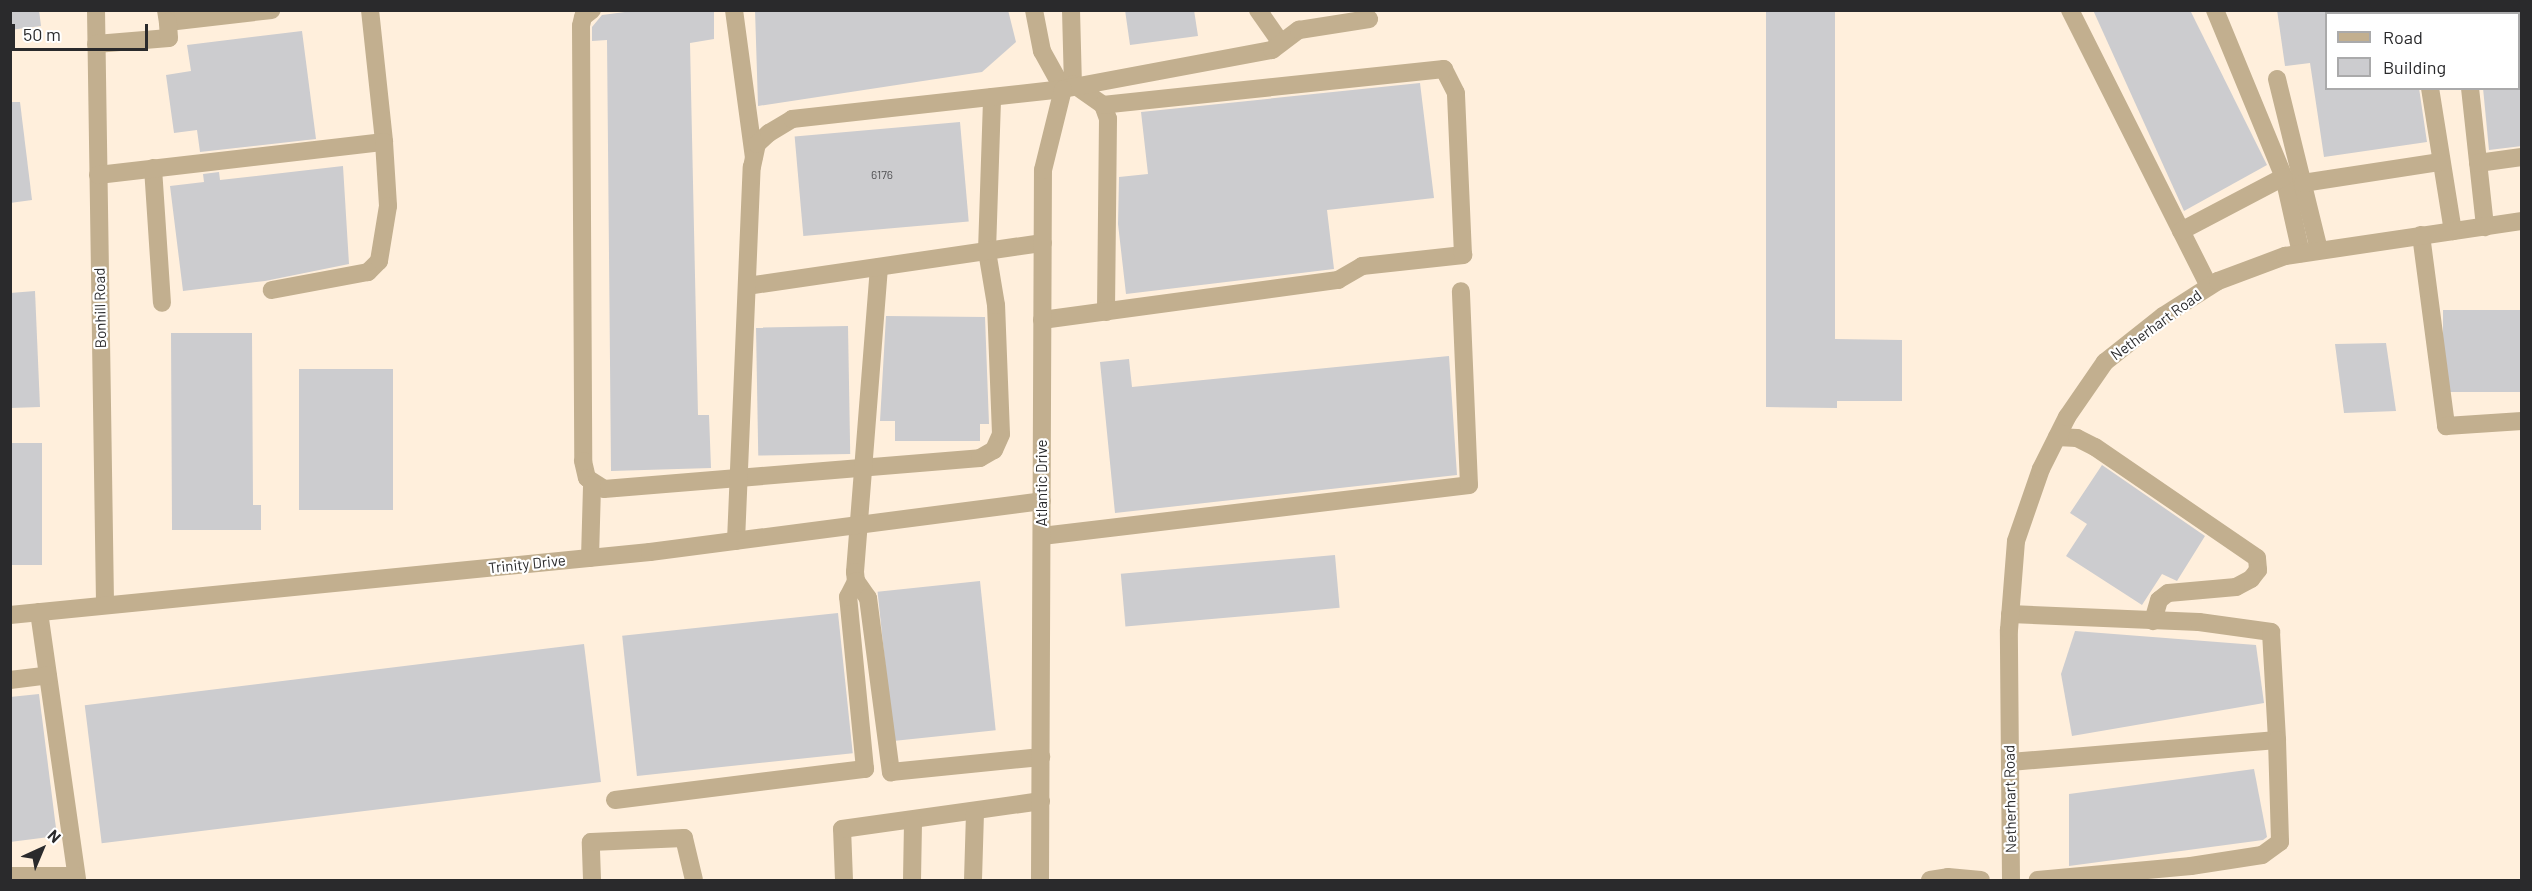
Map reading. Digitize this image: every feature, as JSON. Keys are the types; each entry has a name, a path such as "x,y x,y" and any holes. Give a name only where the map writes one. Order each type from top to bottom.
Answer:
{"street":[{"name":"Bonhill Road","path":"96,10 105,605"},
{"path":"96,44 169,38 167,16 271,10"},
{"path":"272,290 368,272 379,261 388,206 384,142 370,10"},
{"path":"590,558 592,485 583,461 580,26 583,17 592,10"},
{"path":"734,10 754,157"},
{"path":"1034,10 1042,51 1068,86 1103,105 1444,69 1456,93 1463,255 1362,266 1338,280 1042,320"},
{"name":"Atlantic Drive","path":"1040,880 1043,170 1068,86 1071,10"},
{"path":"1258,10 1281,43"},
{"path":"2070,10 2209,286"},
{"path":"2215,10 2284,177 2310,251"},
{"path":"736,541 747,286 754,157 757,144 792,119 1068,86 1272,50 1299,30 1370,20"},
{"path":"2277,79 2303,183 2310,251"},
{"path":"2430,90 2440,162 2453,231"},
{"path":"2470,90 2485,227"},
{"path":"592,485 604,489 739,475 980,458 994,450 1001,434 1001,423 996,305 987,251 992,96"},
{"path":"1103,105 1108,119 1106,312"},
{"path":"98,175 384,142"},
{"path":"2478,164 2522,157"},
{"path":"2303,183 2440,162"},
{"path":"153,168 162,303"},
{"path":"2181,231 2284,177"},
{"name":"Netherhart Road","path":"2011,880 2010,614 2016,541 2057,437 2105,362 2163,316 2209,286 2310,251 2522,221"},
{"path":"2421,235 2446,426 2522,421"},
{"path":"747,286 1043,243"},
{"path":"615,800 865,769 848,597 856,581 855,525 879,267"},
{"path":"1042,536 1469,485 1461,291"},
{"path":"2057,437 2077,438 2095,447 2257,558 2258,570 2251,579 2236,587 2168,593 2160,600 2153,621"},
{"name":"Trinity Drive","path":"10,615 590,558 1042,501"},
{"path":"856,581 868,598 891,772 1041,757"},
{"path":"10,876 77,878 39,612"},
{"path":"2010,614 2153,621 2271,632 2280,842 2262,855 2191,866 2038,880"},
{"path":"10,680 48,675"},
{"path":"2010,762 2277,740"},
{"path":"844,880 842,829 913,821 1041,801"},
{"path":"974,880 975,811"},
{"path":"912,880 913,821"},
{"path":"587,880 591,842 684,838 694,880"},
{"path":"1930,880 1972,880"}],"shaded area":[{"path":"11,11 2521,11 2521,880 11,880"}],"building":[{"path":"10,10 39,10 41,26 10,30"},
{"path":"640,10 714,10 714,39 690,43 698,415 709,415 711,468 611,471 607,40 592,41 592,27 602,15"},
{"path":"755,10 1008,10 1016,42 982,72 758,106"},
{"path":"1125,10 1194,10 1198,36 1130,45"},
{"path":"1766,10 1835,10 1835,339 1902,340 1902,401 1837,401 1837,408 1766,407"},
{"path":"2093,10 2190,10 2267,165 2184,211"},
{"path":"2277,10 2326,10 2325,90 2419,90 2427,142 2324,157 2310,63 2285,66"},
{"path":"302,31 316,139 200,152 197,130 174,133 166,75 191,71 187,45"},
{"path":"1420,83 1434,198 1327,210 1334,269 1126,294 1118,224 1119,177 1148,174 1141,112"},
{"path":"2522,88 2522,146 2489,150 2483,90 2520,90"},
{"path":"10,102 20,102 32,200 10,203"},
{"path":"960,122 969,222 803,236 795,136"},
{"path":"343,166 349,264 265,281 183,291 170,186 204,182 203,174 219,172 220,180"},
{"path":"35,291 40,407 10,408 10,293"},
{"path":"2443,310 2522,310 2522,392 2443,392"},
{"path":"886,316 985,317 989,424 980,424 980,441 895,441 895,421 880,421"},
{"path":"848,326 850,454 758,456 756,328"},
{"path":"171,333 252,333 253,505 261,505 261,530 172,530"},
{"path":"2386,343 2396,411 2344,413 2335,344"},
{"path":"1449,356 1457,475 1115,513 1100,362 1129,359 1132,387"},
{"path":"299,369 393,369 393,510 299,510"},
{"path":"10,443 42,443 42,565 10,565"},
{"path":"2102,465 2205,536 2177,581 2162,574 2142,605 2066,556 2087,524 2070,513"},
{"path":"1335,555 1340,608 1125,627 1121,574"},
{"path":"980,581 996,730 893,741 878,592"},
{"path":"838,613 853,753 637,776 622,636"},
{"path":"2075,631 2256,645 2264,703 2072,736 2061,674"},
{"path":"584,644 601,782 102,843 85,705"},
{"path":"39,694 57,836 10,842 10,697"},
{"path":"2254,769 2267,837 2263,840 2069,866 2069,794"}]}
